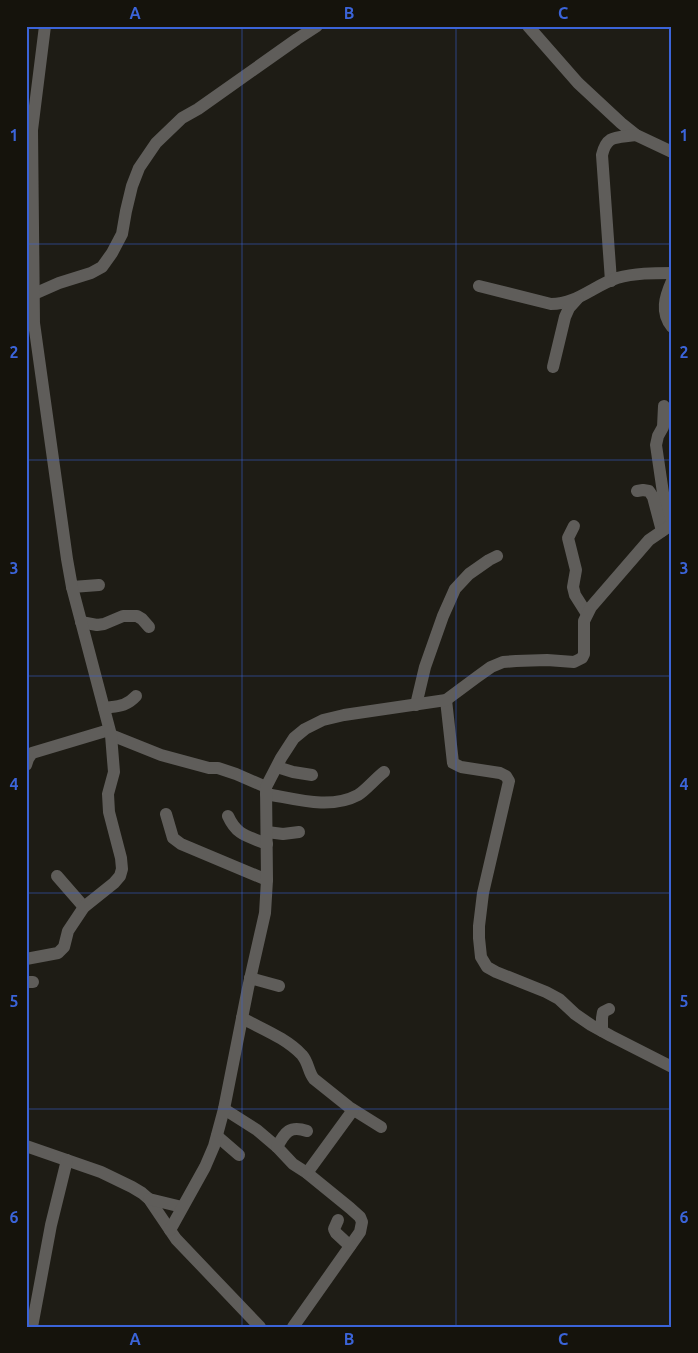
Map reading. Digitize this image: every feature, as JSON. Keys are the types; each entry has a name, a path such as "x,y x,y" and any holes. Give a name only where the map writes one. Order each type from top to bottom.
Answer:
{"street":[{"path":"26,959 58,953 62,950 68,931 84,907 114,883 120,876 122,868 108,812 108,794 114,772 110,732 72,587 34,323 29,130 45,26"},
{"path":"34,294 59,283 91,273 102,267 122,234 132,186 139,168 156,143 182,118 198,109 317,26"},
{"path":"528,26 578,83 621,124 636,134 672,152"},
{"path":"611,281 602,155 604,145 610,139 636,134"},
{"path":"479,286 551,304 568,302 617,278 642,273 672,273"},
{"path":"672,281 666,294 664,307 666,318 672,327"},
{"path":"553,368 565,317 569,308 578,298"},
{"path":"664,406 663,427 656,445 667,528"},
{"path":"636,491 649,491 667,528"},
{"path":"574,526 568,538 576,570 573,587 575,595 587,614"},
{"path":"170,1230 206,1167 224,1109 265,913 267,880 266,791 294,738 305,729 323,720 344,715 446,700 492,667 503,662 547,660 574,662 582,658 584,654 584,621 587,614 649,540 667,528"},
{"path":"416,705 425,667 443,616 455,589 469,574 497,556"},
{"path":"72,587 99,585"},
{"path":"81,622 97,625 123,616 137,616 149,627"},
{"path":"104,708 126,705 136,696"},
{"path":"446,700 453,763 500,773 506,776 509,781 483,893 479,926 481,957 487,967 559,998 575,1014 602,1031 672,1067"},
{"path":"26,765 32,753 110,732 161,755 236,774 266,791 326,803 342,801 360,794 384,772"},
{"path":"277,767 312,775"},
{"path":"166,814 173,838 181,844 267,880"},
{"path":"228,816 233,826 240,833 267,838 299,832"},
{"path":"57,876 84,907"},
{"path":"250,978 279,986"},
{"path":"602,1031 603,1012 609,1009"},
{"path":"242,1018 295,1048 307,1062 314,1079 353,1110 381,1127"},
{"path":"224,1109 257,1130 293,1164 340,1199 360,1217 362,1222 360,1232 293,1327"},
{"path":"307,1173 353,1110"},
{"path":"277,1147 288,1131 300,1128 307,1131"},
{"path":"217,1136 239,1155"},
{"path":"26,1146 101,1172 142,1193 149,1199 176,1239 255,1324"},
{"path":"32,1327 51,1225 67,1160"},
{"path":"149,1199 182,1206"},
{"path":"338,1220 334,1229 350,1246"}]}
